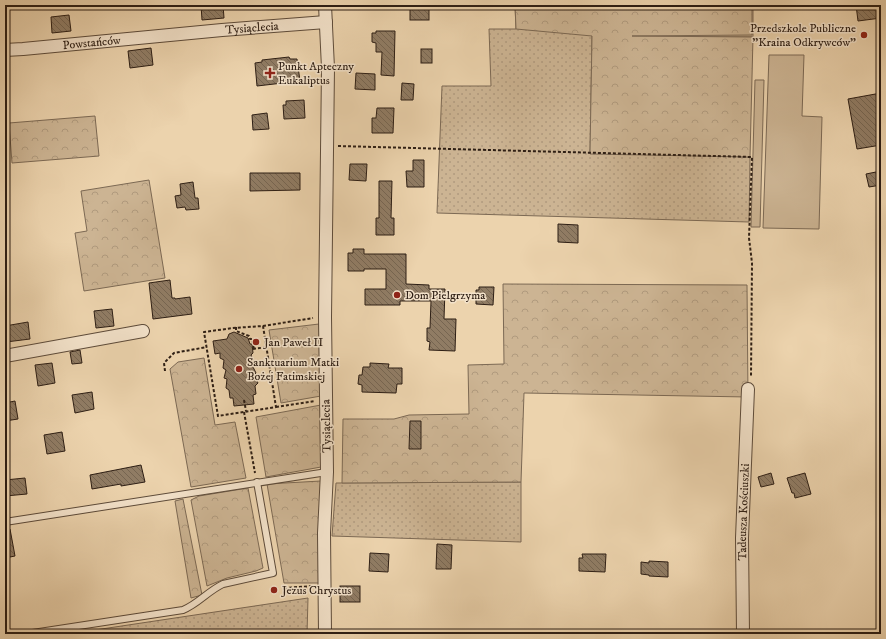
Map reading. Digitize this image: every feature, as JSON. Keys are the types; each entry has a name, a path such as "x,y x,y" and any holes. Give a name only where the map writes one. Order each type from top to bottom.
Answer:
{"street":[{"name":"Tysiąclecia","path":"325,634 324,534 327,472 325,317 328,68 326,5"},
{"name":"Tysiąclecia","path":"178,35 326,22"},
{"name":"Powstańców","path":"5,50 178,35"},
{"path":"5,356 143,331"},
{"name":"Tadeusza Kościuszki","path":"743,634 742,538 748,390"}],"lane":[{"path":"5,522 327,472"},
{"path":"26,634 183,610 193,606 215,587 273,573 257,482"}],"path":[{"path":"327,146 752,157 749,238 752,263 751,385 748,390"},
{"path":"325,317 263,326 204,332 218,416 326,399"},
{"path":"263,326 276,407"},
{"path":"236,328 236,331 249,336 250,339 252,339 254,349 267,347"},
{"path":"165,371 164,363 174,353 207,347"},
{"path":"244,400 254,470"},
{"path":"284,588 318,586"}],"green space":[{"path":"515,5 753,5 753,37 592,36 590,153 750,157 749,222 437,213 442,86 491,86 489,29 516,29"},
{"path":"515,5 752,5 752,35 632,36 753,37 750,157 590,154 592,36 516,29"},
{"path":"769,55 804,55 802,116 822,117 819,229 763,228"},
{"path":"755,80 764,80 760,227 751,227"},
{"path":"95,116 99,156 12,163 9,123"},
{"path":"149,180 165,278 84,291 75,233 87,231 81,191"},
{"path":"503,284 747,285 748,397 524,393 521,482 342,483 343,419 394,419 409,415 469,414 468,365 504,364"},
{"path":"319,324 321,396 281,403 269,330"},
{"path":"204,358 215,425 235,422 246,478 191,487 170,369 178,362"},
{"path":"321,405 321,467 266,477 256,417"},
{"path":"321,481 321,583 284,583 267,484"},
{"path":"521,482 521,542 332,536 336,483"},
{"path":"248,488 263,568 227,578 207,586 191,500 199,496"},
{"path":"183,499 202,595 191,598 175,501"},
{"path":"308,598 307,634 67,634 95,630"}],"building":[{"path":"201,5 223,5 224,18 202,20"},
{"path":"410,5 429,5 429,20 410,20"},
{"path":"856,5 881,5 881,18 858,21"},
{"path":"69,15 71,31 52,33 51,17"},
{"path":"376,31 395,31 394,76 381,75 382,52 376,52 376,43 372,42 372,33 376,33"},
{"path":"151,48 153,65 130,68 128,51"},
{"path":"421,49 432,49 432,63 421,63"},
{"path":"289,57 290,59 297,59 300,81 257,86 255,63 262,62 262,60"},
{"path":"356,73 375,74 375,90 355,89"},
{"path":"402,83 414,84 413,100 401,100"},
{"path":"881,93 881,145 857,149 848,99"},
{"path":"304,100 305,118 284,119 283,105 286,105 286,101"},
{"path":"377,108 394,108 393,133 372,133 372,118 376,118"},
{"path":"267,113 269,129 253,130 252,115"},
{"path":"413,160 424,160 424,187 407,187 406,171 413,171"},
{"path":"350,164 367,164 366,181 349,180"},
{"path":"881,171 881,185 869,187 866,174"},
{"path":"250,173 300,173 300,190 250,191"},
{"path":"379,181 392,181 391,218 394,218 394,235 376,235 376,218 379,218"},
{"path":"193,182 195,198 198,198 199,209 186,210 185,207 177,208 175,196 181,195 180,184"},
{"path":"558,224 578,225 578,243 558,242"},
{"path":"353,249 364,249 364,254 406,254 406,284 429,285 429,289 445,289 444,319 456,319 455,351 429,350 430,342 427,341 427,328 430,328 431,301 400,301 400,305 365,305 365,289 386,289 386,269 348,271 348,253 353,253"},
{"path":"170,280 172,298 190,297 192,314 153,319 149,283"},
{"path":"479,287 494,287 493,305 476,304 476,290 479,290"},
{"path":"112,309 114,326 96,328 94,311"},
{"path":"28,322 30,339 6,342 5,326"},
{"name":"Sanktuarium Matki Bożej Fatimskiej","path":"234,332 248,338 250,344 252,344 253,353 251,355 255,364 252,365 256,373 254,375 258,383 255,386 256,394 253,395 254,404 234,406 233,398 230,398 229,390 226,388 227,379 224,378 226,370 223,368 224,360 220,358 220,353 215,354 213,341 227,339 229,334"},
{"path":"80,350 82,363 72,364 70,352"},
{"path":"52,363 55,383 38,386 35,365"},
{"path":"370,363 389,364 388,368 402,368 402,384 397,384 396,393 362,392 362,385 358,384 359,375 362,375 363,367 370,367"},
{"path":"92,392 94,409 75,413 72,395"},
{"path":"15,401 18,419 5,421 5,403"},
{"path":"410,421 421,421 421,449 409,449"},
{"path":"62,432 65,451 47,454 44,435"},
{"path":"141,465 145,482 92,489 90,475"},
{"path":"771,473 774,484 761,487 758,477"},
{"path":"805,473 811,494 795,498 787,478"},
{"path":"25,478 27,494 5,496 5,480"},
{"path":"5,529 10,529 15,556 5,558"},
{"path":"437,544 452,545 451,569 436,569"},
{"path":"370,553 389,554 388,572 369,571"},
{"path":"582,554 606,554 605,572 579,571 579,558 583,558"},
{"path":"649,561 668,562 668,577 641,574 641,562 649,563"},
{"path":"340,586 360,586 360,602 340,602"}],"place":[{"name":"Przedszkole Publiczne \"Kraina Odkrywców\"","path":"864,35"},
{"name":"Punkt Apteczny Eukaliptus","path":"270,73"},
{"name":"Dom Pielgrzyma","path":"397,295"},
{"name":"Jan Paweł II","path":"256,342"},
{"name":"Sanktuarium Matki Bożej Fatimskiej","path":"239,369"},
{"name":"Jezus Chrystus","path":"274,590"}]}
